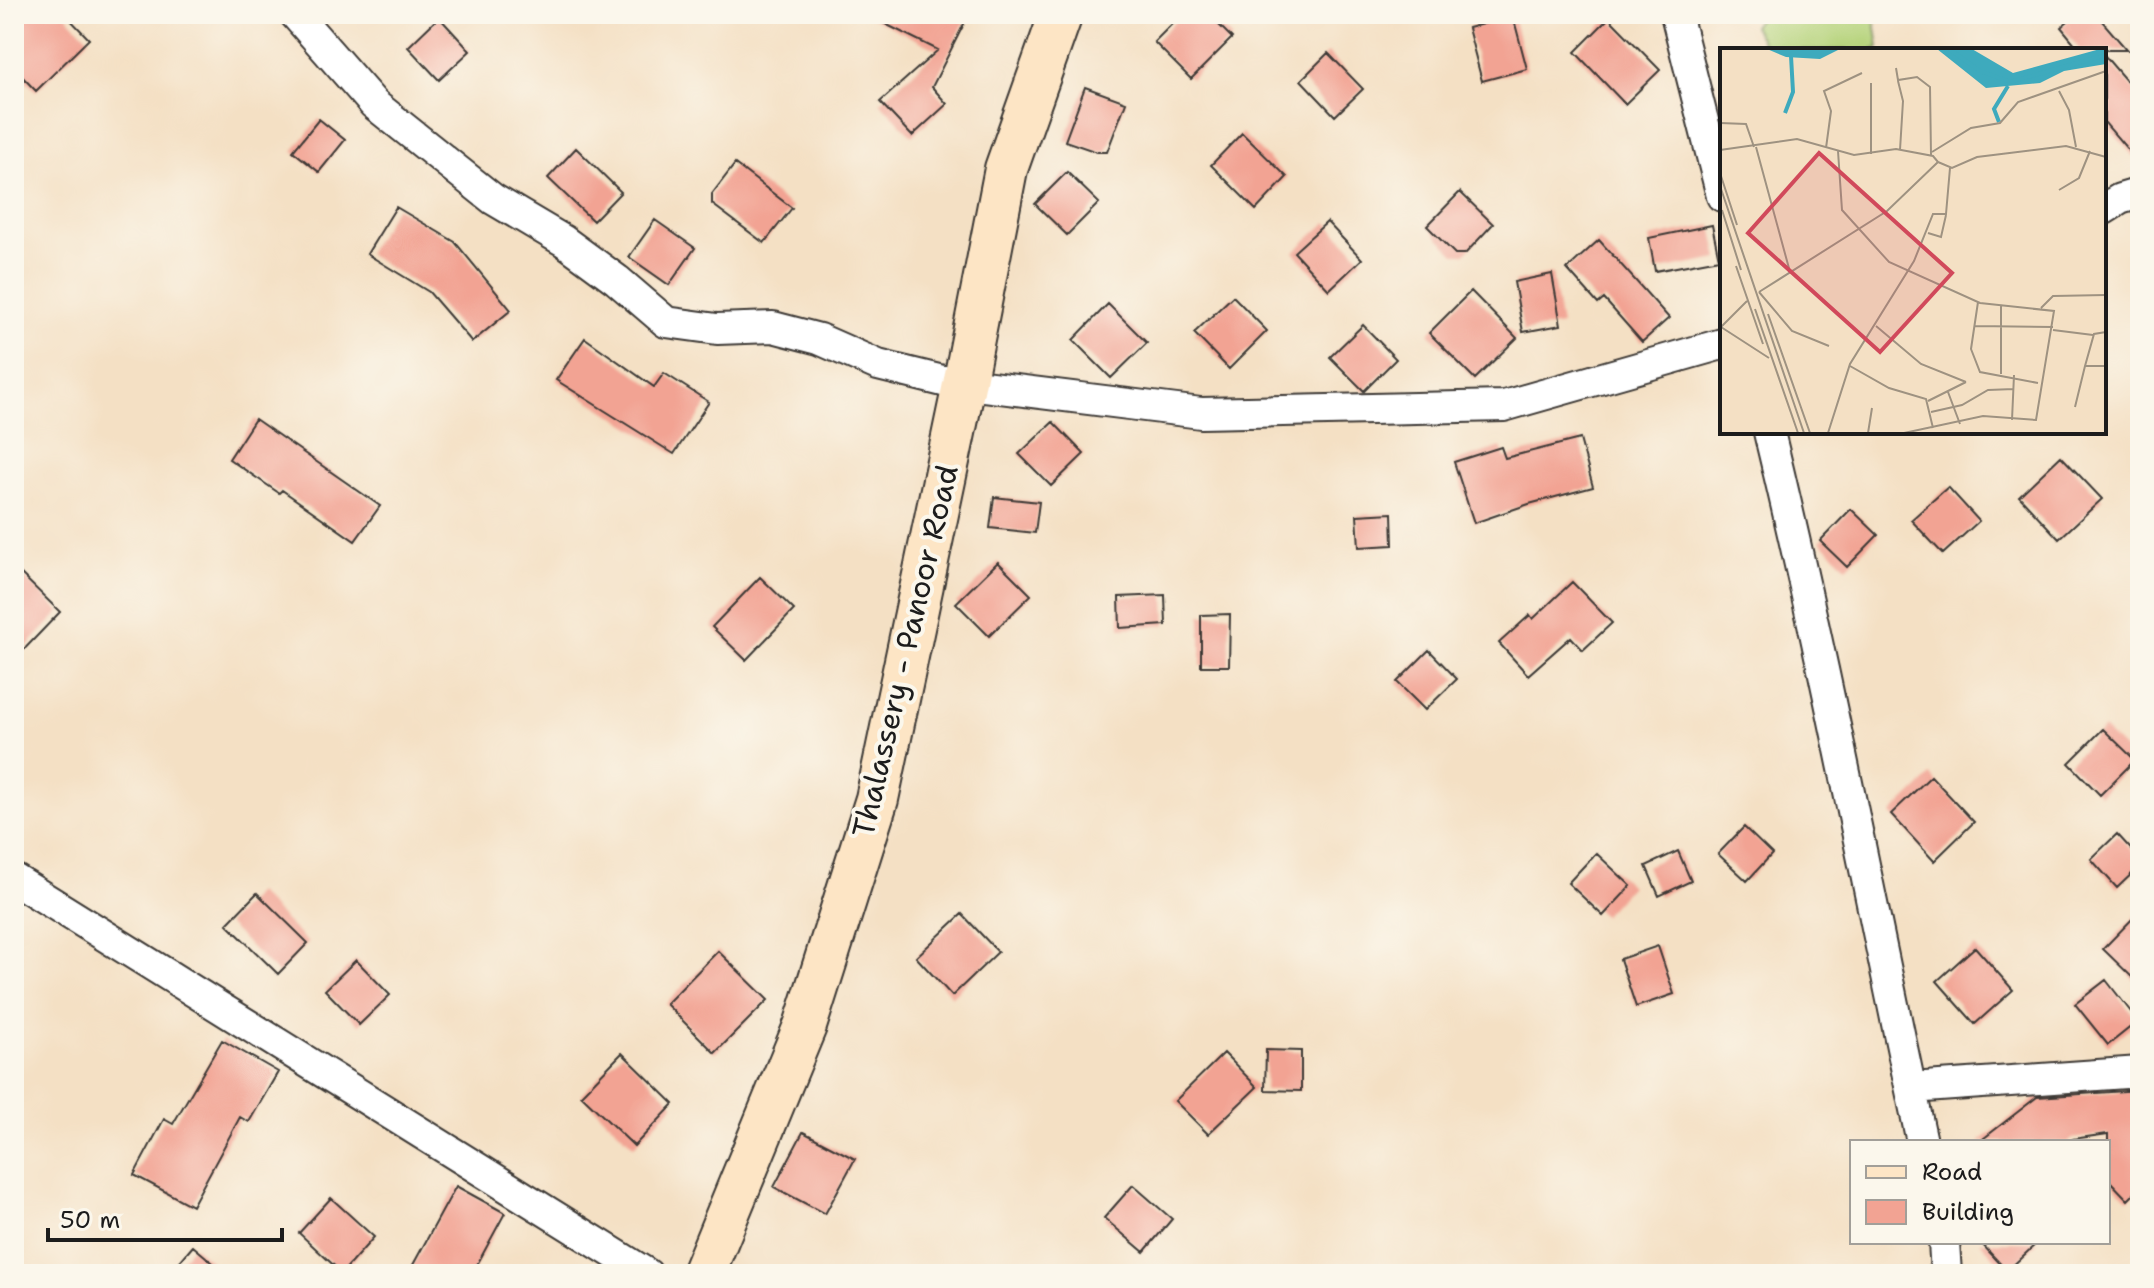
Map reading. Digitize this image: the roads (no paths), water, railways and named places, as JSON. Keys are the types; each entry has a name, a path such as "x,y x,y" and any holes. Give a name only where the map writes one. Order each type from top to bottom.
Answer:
{"main road":[{"name":"Thalassery - Panoor Road","path":"703,1274 805,1026 877,799 1006,169 1061,14"}],"street":[{"path":"295,14 374,104 493,199 564,241 617,280 666,322 717,329 773,327 819,339 878,365 964,385 1201,413 1504,406 1720,345"},
{"path":"1676,14 1720,188"},
{"path":"2106,208 2120,199 2140,193"},
{"path":"1769,434 1806,585 1891,1006 1922,1140"},
{"path":"14,879 647,1274"},
{"path":"1911,1088 2140,1072"},
{"path":"1944,1244 1946,1274"}]}
